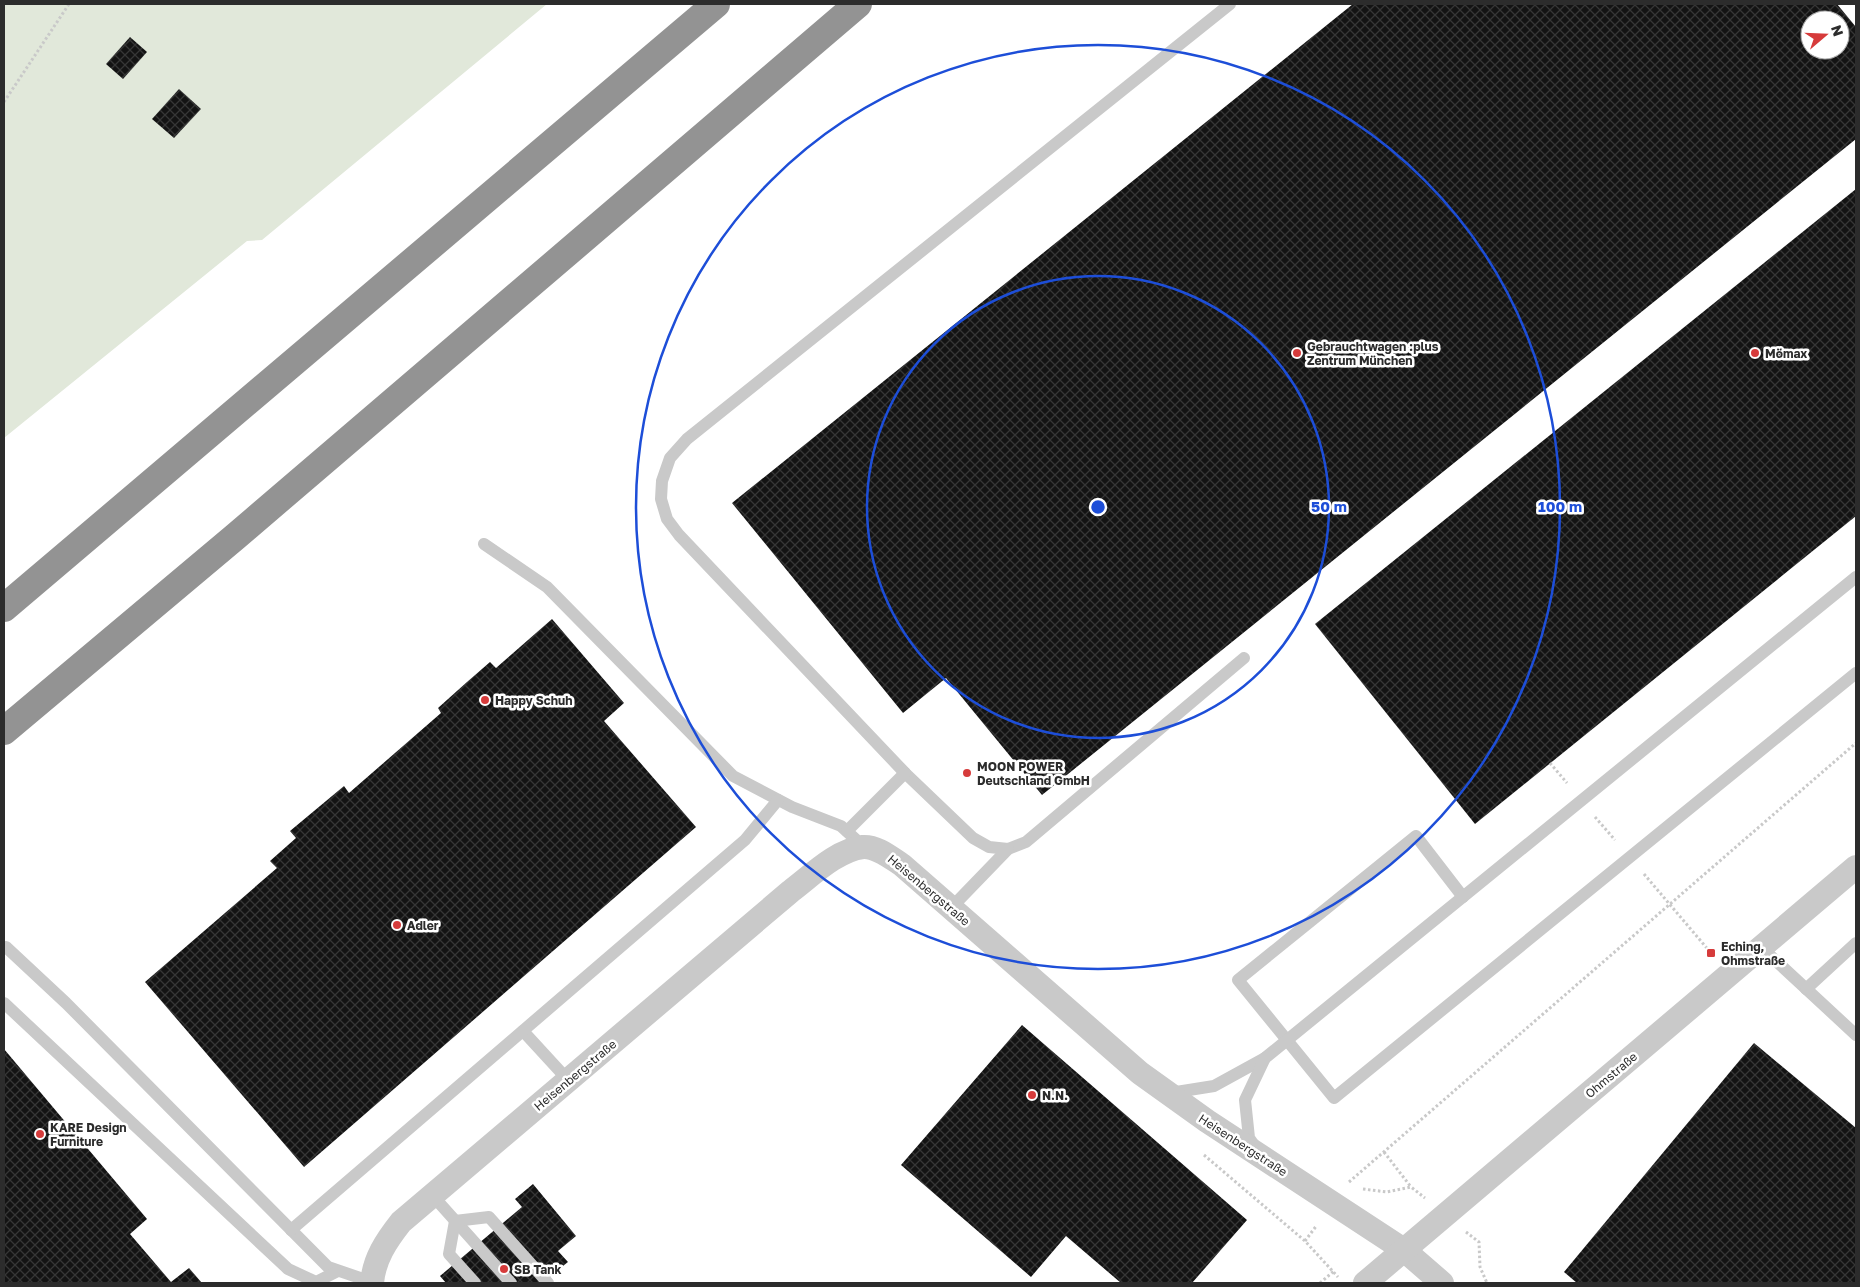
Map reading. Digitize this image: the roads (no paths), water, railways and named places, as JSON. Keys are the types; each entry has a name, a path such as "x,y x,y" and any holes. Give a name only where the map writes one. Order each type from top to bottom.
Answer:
{"highway":[{"path":"4,608 716,4"},
{"path":"4,731 858,4"}],"street":[{"name":"Heisenbergstraße","path":"372,1283 377,1259 387,1239 402,1222 791,891 830,860 864,847 884,853 902,864 1140,1073 1263,1158 1404,1250 1442,1283"},
{"name":"Ohmstraße","path":"1365,1283 1856,867"}],"lane":[{"path":"1008,849 989,847 973,838 905,773 679,536 667,518 661,499 662,481 670,458 687,439 1230,4"},
{"path":"484,544 547,587 733,776 778,800 841,826 864,847"},
{"path":"1168,1094 1214,1086 1265,1058 1856,577"},
{"path":"951,908 1008,849 1026,842 1244,658"},
{"path":"1463,897 1416,836 1238,980 1334,1098 1856,673"},
{"path":"846,831 905,773"},
{"path":"291,1230 745,840 778,800"},
{"path":"1806,989 1856,943"},
{"path":"6,947 66,1003 328,1267 372,1283"},
{"path":"1761,947 1856,1035"},
{"path":"4,1003 288,1269 316,1282 338,1271"},
{"path":"523,1031 568,1080"},
{"path":"1263,1158 1249,1138 1245,1100 1265,1058"},
{"path":"433,1196 511,1283"},
{"path":"455,1221 489,1217 548,1283"},
{"path":"455,1221 449,1254 475,1283"}],"place":[{"name":"Gebrauchtwagen :plus Zentrum München","path":"1297,353"},
{"name":"Mömax","path":"1755,353"},
{"name":"Happy Schuh","path":"485,700"},
{"name":"MOON POWER Deutschland GmbH","path":"967,773"},
{"name":"Adler","path":"397,925"},
{"name":"Eching, Ohmstraße","path":"1711,953"},
{"name":"N.N.","path":"1032,1095"},
{"name":"KARE Design Furniture","path":"40,1134"},
{"name":"SB Tank","path":"504,1269"}]}
